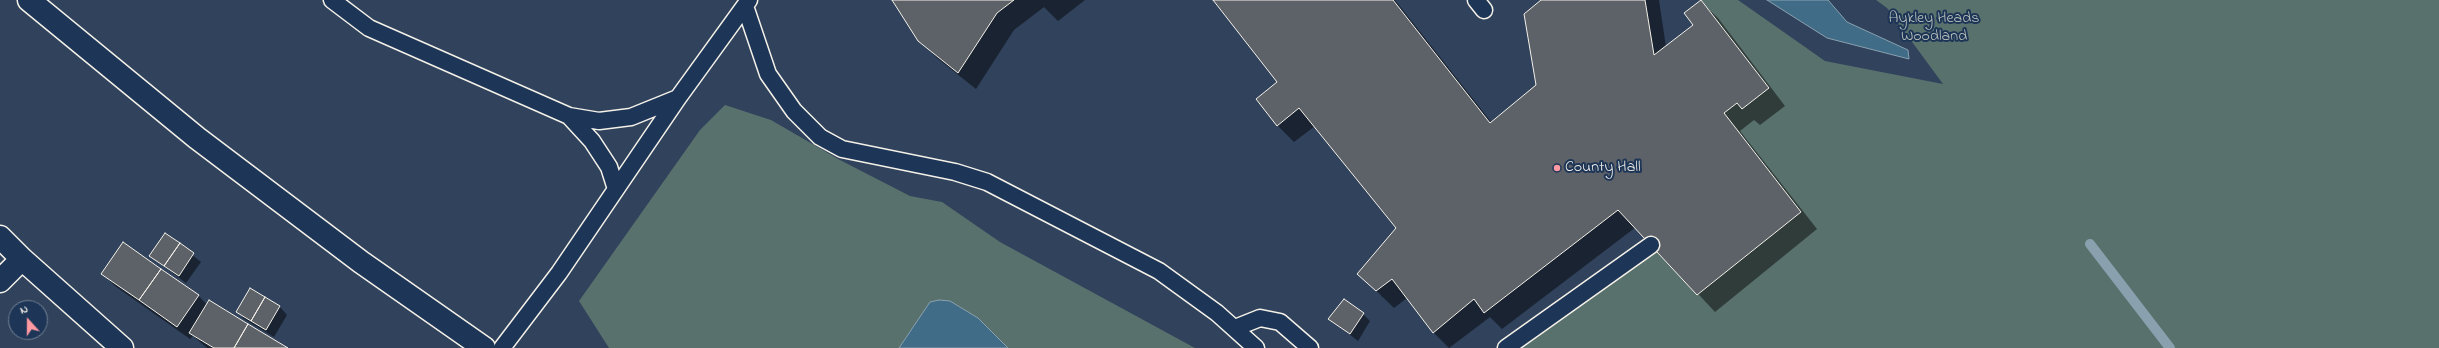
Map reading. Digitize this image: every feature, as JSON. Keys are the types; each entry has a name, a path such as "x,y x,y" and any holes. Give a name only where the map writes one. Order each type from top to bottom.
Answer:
{"main road":[{"path":"29,0 197,138 361,262 484,348"},
{"path":"0,237 22,259 122,348"},
{"path":"0,281 22,259"}],"lane":[{"path":"332,0 369,28 569,116 599,121 631,117 678,98"},
{"path":"502,348 559,273 678,98 747,3"},
{"path":"747,3 768,74 794,111 820,137 842,149 955,172 987,182 1159,271 1236,328 1256,348"},
{"path":"569,116 597,148 609,167 616,189"},
{"path":"1506,348 1651,245"},
{"path":"1236,328 1260,318 1280,322 1310,348"}],"green space":[{"name":"Aykley Heads Woodland","path":"1701,0 1738,0 1825,61 1943,84 1887,8 1876,0 2439,0 2439,348 1506,348 1651,245 1697,295 1801,212 1724,113 1737,103 1769,88"},
{"path":"725,105 771,120 840,160 910,196 942,202 1000,242 1195,348 609,348 579,301 700,130"}],"water":[{"path":"1767,0 1828,0 1847,22 1908,50 1909,59 1827,38"},
{"path":"939,300 950,301 978,318 1008,348 899,348 930,302"}],"building":[{"path":"892,0 1014,0 997,13 958,73 918,41"},
{"name":"County Hall","path":"1213,0 1393,0 1490,123 1536,85 1524,14 1541,0 1645,0 1654,55 1693,25 1684,13 1701,0 1769,88 1742,109 1737,103 1724,113 1801,212 1697,295 1618,210 1484,313 1474,299 1433,333 1392,279 1376,291 1357,274 1396,228 1299,108 1277,126 1256,99 1277,82"},
{"path":"165,233 180,243 164,266 149,256"},
{"path":"123,242 161,269 139,300 101,274"},
{"path":"180,243 194,253 179,276 164,266"},
{"path":"161,269 199,295 177,327 139,300"},
{"path":"250,288 265,297 251,321 236,312"},
{"path":"265,297 280,306 266,330 251,321"},
{"path":"1344,299 1364,313 1350,334 1328,319"},
{"path":"209,300 248,324 234,348 214,348 189,333"},
{"path":"248,324 288,348 234,348"}],"waterway":[{"path":"2090,244 2170,348"}],"place":[{"name":"County Hall","path":"1557,168"}]}
